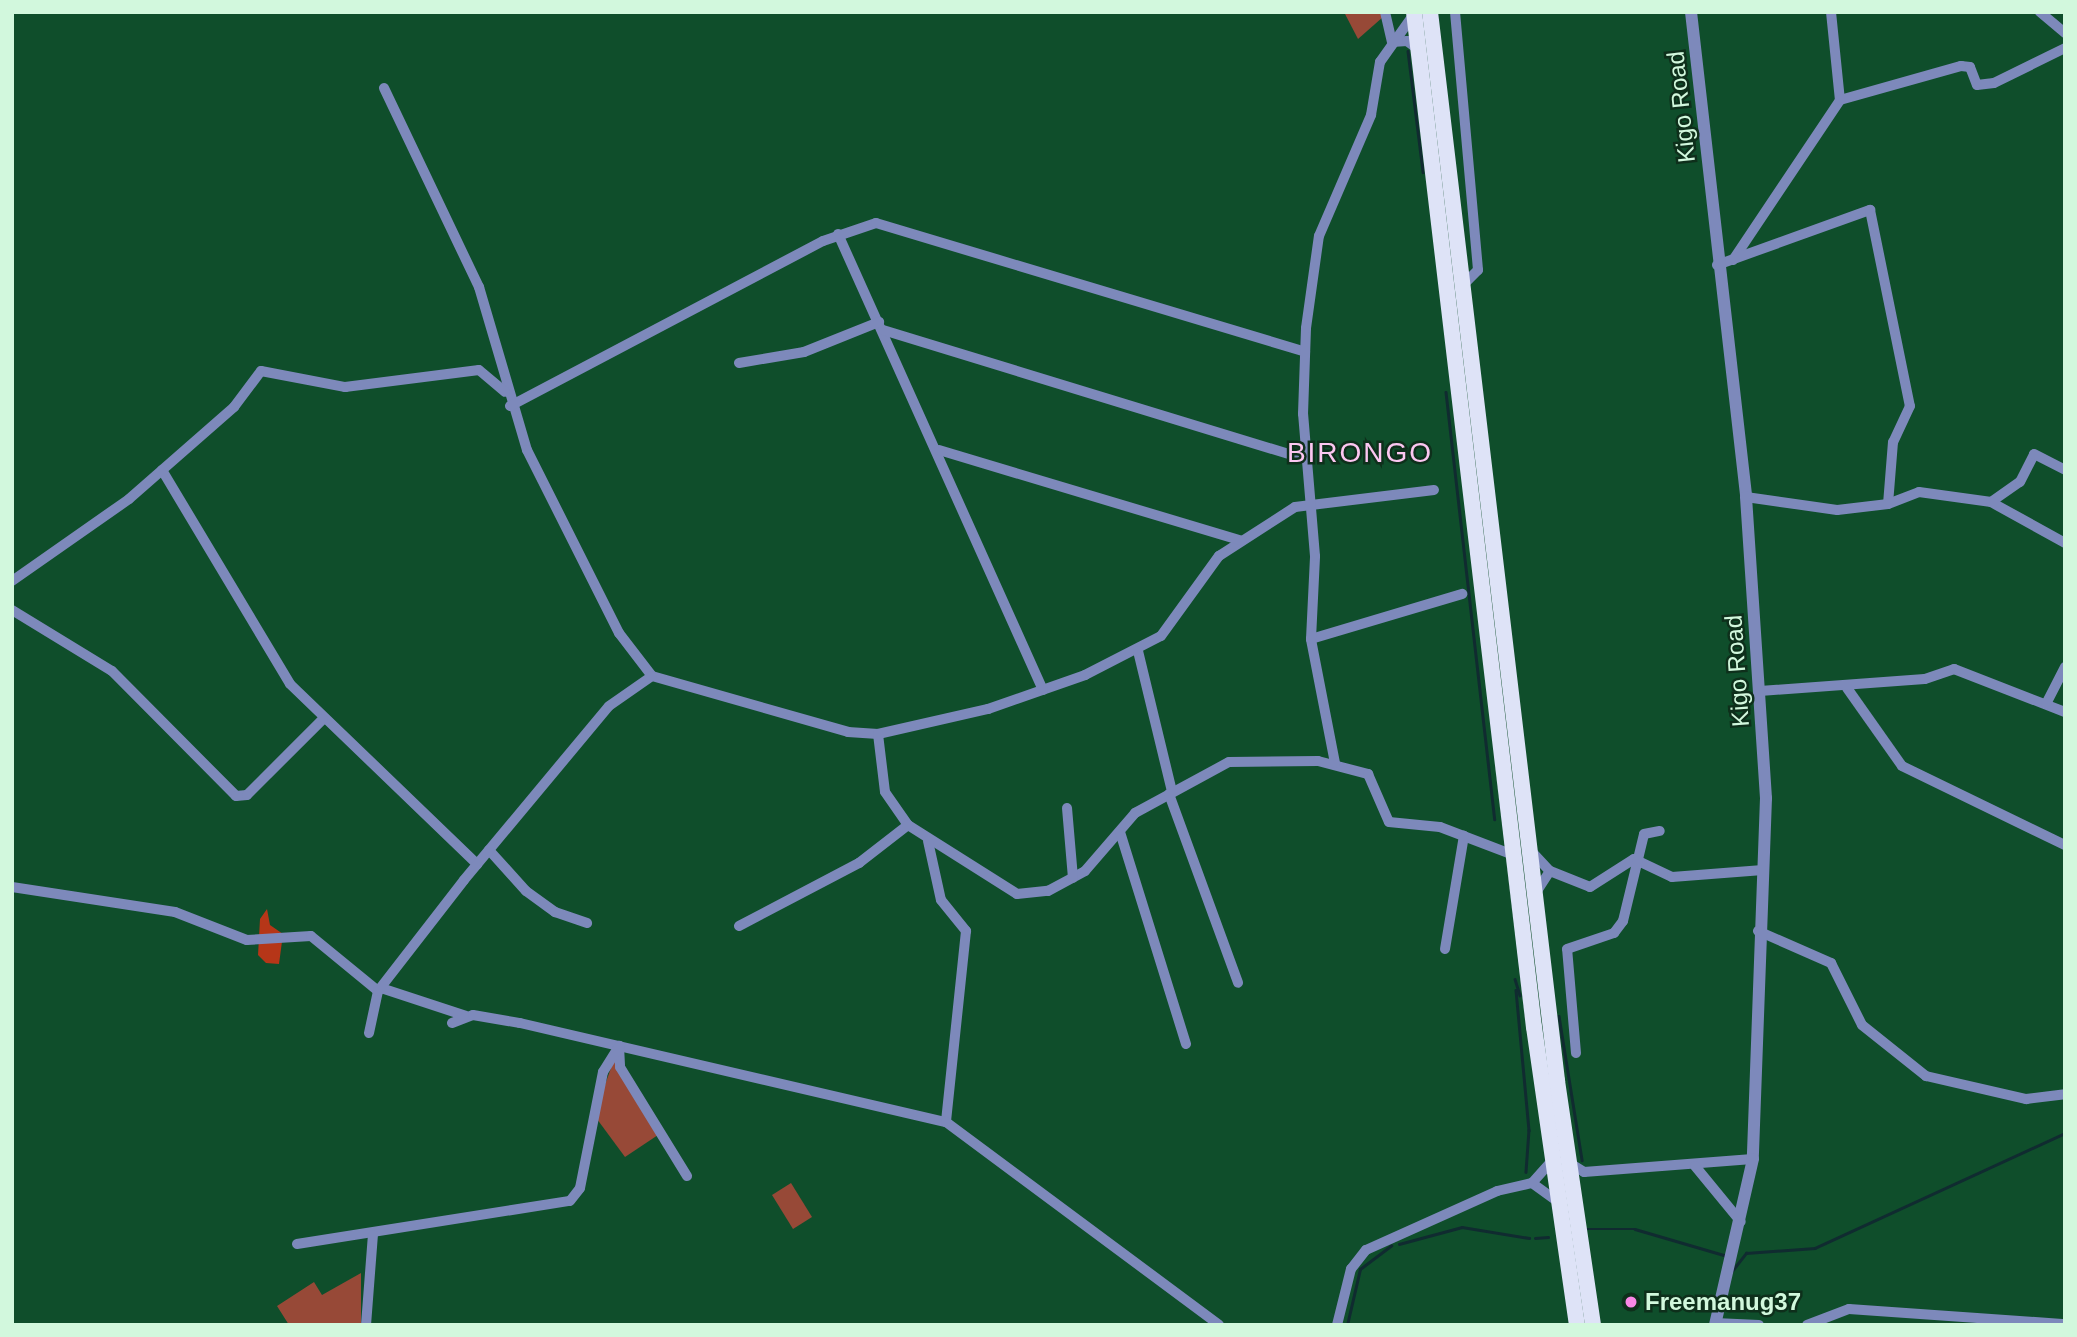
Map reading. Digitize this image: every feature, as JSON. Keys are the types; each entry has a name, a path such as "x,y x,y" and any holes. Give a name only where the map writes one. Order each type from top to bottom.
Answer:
{"highway":[{"path":"1419,13 1464,284 1522,853 1560,1162 1571,1184 1593,1325"},
{"path":"1419,13 1419,50 1513,833 1534,894 1560,1162 1558,1202 1577,1325"}],"street":[{"path":"1385,12 1392,42"},
{"path":"1455,12 1478,270 1464,284"},
{"name":"Kigo Road","path":"1691,12 1717,265 1746,496 1760,691 1763,870 1758,930 1753,1159 1741,1222 1715,1324"},
{"path":"1733,260 1840,100 1831,12"},
{"path":"2040,12 2065,33"},
{"path":"1335,763 1311,639 1311,503 1305,352 1319,236 1371,115 1380,62 1392,42 1419,13"},
{"path":"1392,42 1407,41 1419,50"},
{"path":"1840,100 1961,66 1970,67 1977,85 1994,83 2065,48"},
{"path":"384,88 474,276 510,406 618,633 652,676 814,725 878,734 1043,690 1139,651 1174,623 1219,555 1311,503 1434,490"},
{"path":"1717,265 1870,210 1898,333 1910,406 1893,442 1888,504"},
{"path":"510,406 838,234 876,223 1305,352"},
{"path":"838,234 939,450 1043,690"},
{"path":"739,363 804,352 881,326 1308,460"},
{"path":"12,581 162,470 234,407 261,371 345,387 479,370 505,392"},
{"path":"939,450 1242,541"},
{"path":"1991,502 2020,482 2034,454 2065,470"},
{"path":"162,470 290,684 323,719 477,864"},
{"path":"1746,496 1837,510 1888,504 1919,492 1991,502 2065,543"},
{"path":"1311,639 1462,594"},
{"path":"12,610 112,671 236,796 247,795 323,719"},
{"path":"1139,651 1170,793 1238,983"},
{"path":"2046,704 2065,667"},
{"path":"1760,691 1847,688 1925,679 1954,669 2065,712"},
{"path":"369,1034 380,989 477,864 609,706 652,676"},
{"path":"1847,688 1902,766 2065,845"},
{"path":"878,734 882,783 908,825 928,841 966,856 999,887 1017,894 1038,894 1073,878 1096,862 1135,813 1229,762 1335,763 1375,781 1389,822 1464,836 1522,853 1550,871 1595,887 1623,862 1639,860 1672,877 1763,870"},
{"path":"1067,808 1073,878"},
{"path":"739,926 859,863 908,825"},
{"path":"1120,831 1186,1044"},
{"path":"1576,1053 1567,949 1614,933 1623,921 1644,834 1660,831"},
{"path":"1492,846 1513,833"},
{"path":"1445,949 1464,836"},
{"path":"928,841 941,900 966,931 946,1122"},
{"path":"489,850 526,891 555,912 587,923"},
{"path":"1534,894 1550,871"},
{"path":"12,887 182,914 247,940 312,936 380,989 466,1016 619,1046 946,1122 1219,1325"},
{"path":"1758,930 1831,962 1846,983 1862,1026 1926,1076 2026,1099 2065,1094"},
{"path":"452,1023 466,1016"},
{"path":"619,1046 620,1067 687,1176"},
{"path":"297,1244 373,1235 570,1201 580,1188 603,1072 619,1046"},
{"path":"1337,1325 1351,1269 1366,1250 1497,1191 1531,1183 1560,1162 1584,1172 1695,1166 1753,1159"},
{"path":"1695,1166 1741,1222"},
{"path":"1571,1184 1584,1172"},
{"path":"1531,1183 1558,1202"},
{"path":"366,1325 373,1235"},
{"path":"1807,1325 1849,1309 2065,1324"},
{"path":"1715,1324 1759,1325"}],"shaded area":[{"path":"1344,12 1383,12 1383,17 1358,39"},
{"path":"267,909 270,925 283,934 279,964 266,963 258,955 260,919"},
{"path":"615,1057 658,1135 625,1157 594,1115"},
{"path":"791,1183 812,1217 793,1229 772,1195"},
{"path":"361,1273 361,1325 289,1325 277,1306 314,1282 322,1295"}],"waterway":[{"path":"1408,51 1423,172"},
{"path":"1446,392 1495,819"},
{"path":"1515,979 1520,995"},
{"path":"1516,990 1529,1130 1526,1172"},
{"path":"1559,1016 1582,1160"},
{"path":"1732,1271 1746,1253 1815,1248 2065,1133"},
{"path":"1399,1244 1462,1227 1529,1238"},
{"path":"1586,1229 1635,1229 1724,1255"},
{"path":"1535,1238 1548,1237"},
{"path":"1347,1325 1360,1269 1391,1246"}],"place":[{"name":"Freemanug37","path":"1631,1302"}],"district":[{"name":"BIRONGO","path":"1360,453"}]}
